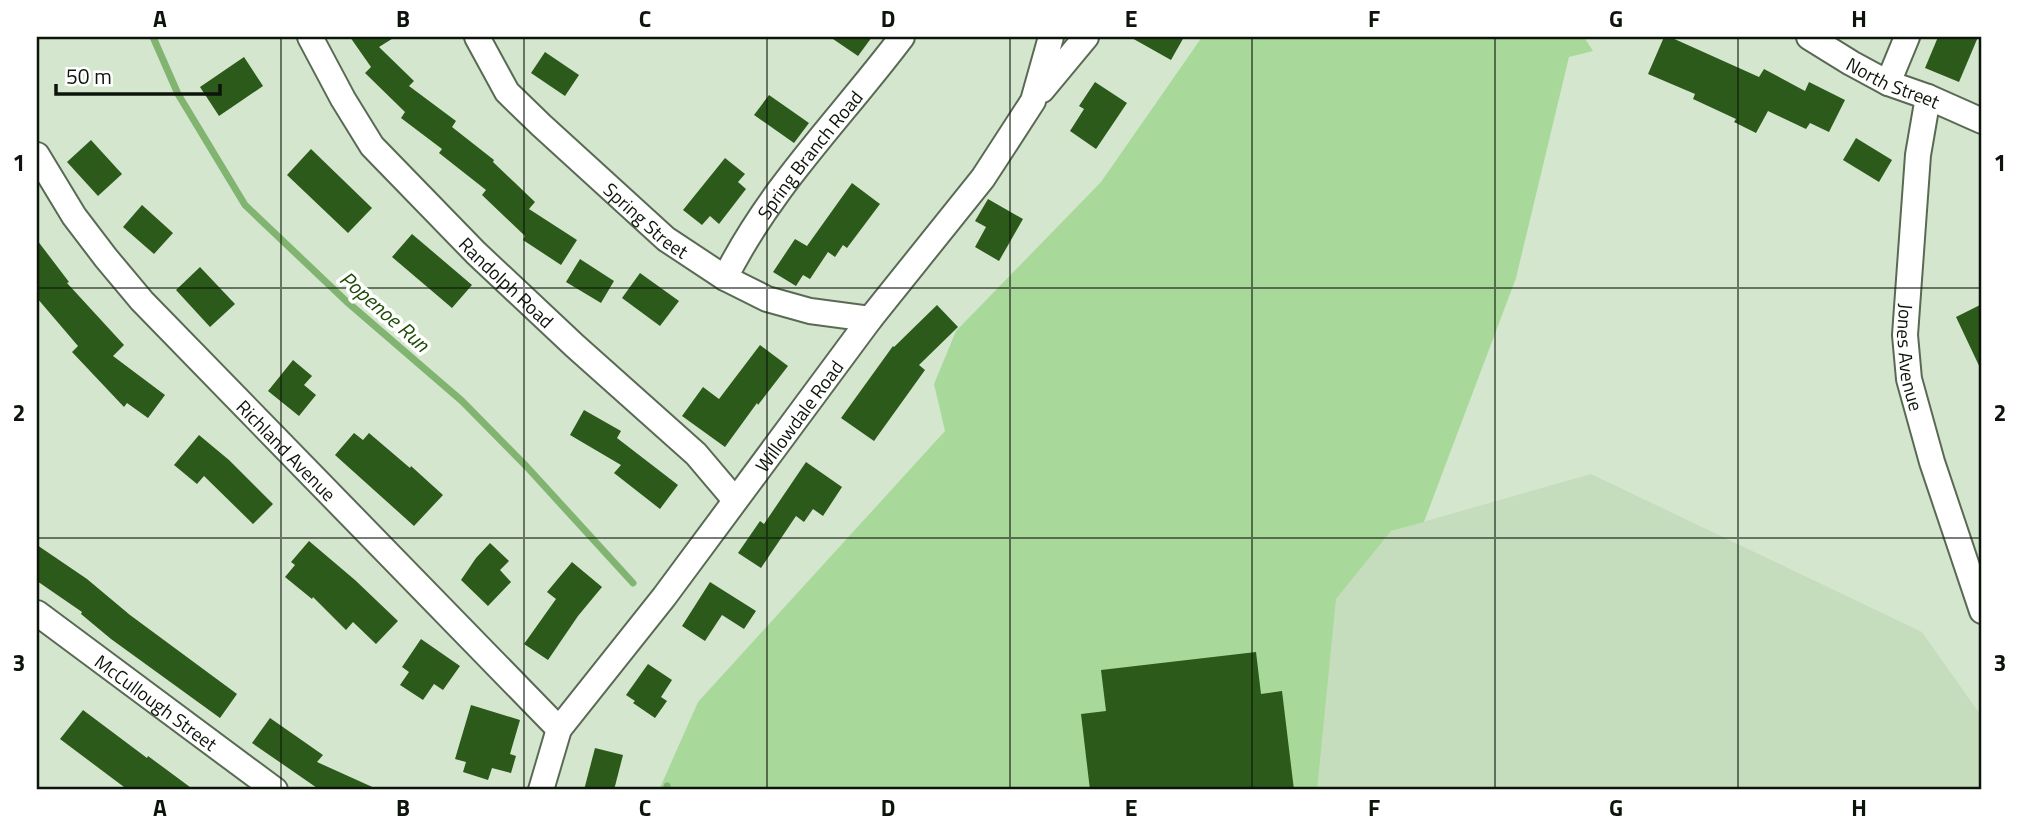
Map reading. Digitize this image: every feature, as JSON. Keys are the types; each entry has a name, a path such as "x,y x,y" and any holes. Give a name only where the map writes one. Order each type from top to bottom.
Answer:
{"street":[{"name":"Randolph Road","path":"310,37 372,146 476,253 696,454 735,500"},
{"name":"Spring Street","path":"477,37 507,92 666,239 725,278 767,299 810,310 870,319"},
{"name":"Spring Branch Road","path":"725,278 743,242 792,173 902,37"},
{"name":"Willowdale Road","path":"541,790 559,729 664,597 870,319 983,178 1033,101 1051,37"},
{"path":"1033,101 1086,37"},
{"name":"North Street","path":"1809,37 1851,64 1888,83 1982,121"},
{"path":"1888,83 1907,37"},
{"name":"Jones Avenue","path":"1928,97 1919,155 1905,335 1909,379 1932,462 1982,611"},
{"name":"Richland Avenue","path":"37,155 74,216 142,301 559,729"},
{"name":"McCullough Street","path":"37,613 275,790"}],"shaded area":[{"path":"1591,474 1922,632 1982,717 1982,790 711,790 1391,531"}],"green space":[{"path":"1202,37 1584,37 1593,51 1569,57 1516,278 1424,522 1391,531 1336,599 1317,790 659,790 698,702 945,431 934,384 956,331 1101,182"}],"building":[{"path":"350,37 395,37 379,47 414,81 409,86 456,121 452,127 494,160 493,162 535,202 529,209 577,240 561,265 523,240 525,236 482,195 486,190 439,153 442,149 401,118 405,112 365,73 371,67"},
{"path":"830,37 872,37 858,56"},
{"path":"1130,37 1184,37 1171,60"},
{"path":"1664,37 1670,37 1759,77 1764,69 1805,91 1809,82 1845,100 1829,132 1810,123 1806,129 1768,111 1756,133 1734,122 1736,119 1693,99 1695,94 1648,74"},
{"path":"1938,37 1978,37 1959,82 1925,68"},
{"path":"545,52 579,75 565,96 531,73"},
{"path":"244,57 263,86 219,116 200,87"},
{"path":"1095,82 1127,103 1096,149 1070,131 1084,109 1079,106"},
{"path":"769,95 809,123 794,143 754,115"},
{"path":"1856,138 1892,160 1879,182 1843,160"},
{"path":"91,140 122,174 98,196 67,162"},
{"path":"311,149 372,208 348,233 287,175"},
{"path":"725,158 745,174 738,182 746,189 719,224 710,216 702,225 683,210"},
{"path":"852,183 880,204 847,248 843,245 835,257 828,252 810,279 803,275 796,286 773,272 795,239 807,246"},
{"path":"988,199 1023,219 999,261 975,247 986,227 975,221"},
{"path":"142,205 173,233 154,254 123,227"},
{"path":"412,234 472,285 452,308 392,257"},
{"path":"37,240 69,282 67,283 124,345 113,356 165,395 148,418 127,403 124,407 72,352 78,346 37,298"},
{"path":"580,259 614,281 601,303 566,282"},
{"path":"200,267 235,304 210,327 176,290"},
{"path":"640,273 679,301 660,326 622,298"},
{"path":"1982,304 1982,372 1956,317"},
{"path":"937,305 958,327 919,365 925,370 874,441 841,418 893,346"},
{"path":"760,345 788,366 725,447 682,416 703,387 719,399"},
{"path":"293,360 312,376 304,385 316,395 299,416 268,391"},
{"path":"584,410 621,431 617,438 678,485 660,509 614,473 621,465 570,435"},
{"path":"354,433 363,440 369,433 443,495 414,526 335,455"},
{"path":"199,435 229,460 273,504 253,524 204,476 197,484 174,465"},
{"path":"806,462 842,487 823,516 813,509 804,522 796,516 761,568 738,553 760,521 764,524"},
{"path":"309,541 398,621 376,644 353,622 346,630 313,597 312,599 285,577 295,565 291,562"},
{"path":"490,543 509,561 500,570 511,582 488,606 461,580"},
{"path":"37,545 87,579 130,615 237,694 220,718 111,639 81,614 82,612 37,581"},
{"path":"572,562 602,587 548,660 524,644 556,599 547,592"},
{"path":"710,582 756,611 744,629 722,615 705,641 682,626"},
{"path":"421,639 460,666 443,690 434,684 423,700 400,685 409,672 402,667"},
{"path":"1256,652 1261,694 1282,691 1294,790 1090,790 1081,714 1106,711 1101,670"},
{"path":"648,664 672,680 661,697 667,701 655,718 626,695"},
{"path":"471,705 520,720 510,754 516,756 511,773 492,768 488,780 463,772 466,762 455,759"},
{"path":"83,710 194,790 128,790 60,739"},
{"path":"270,718 323,755 317,762 379,790 320,790 252,743"},
{"path":"595,748 623,755 614,790 584,790"}],"waterway":[{"name":"Popenoe Run","path":"153,37 178,94 245,205 346,301 462,401 527,467 633,583"},
{"name":"Popenoe Run","path":"666,790 667,786"}]}
